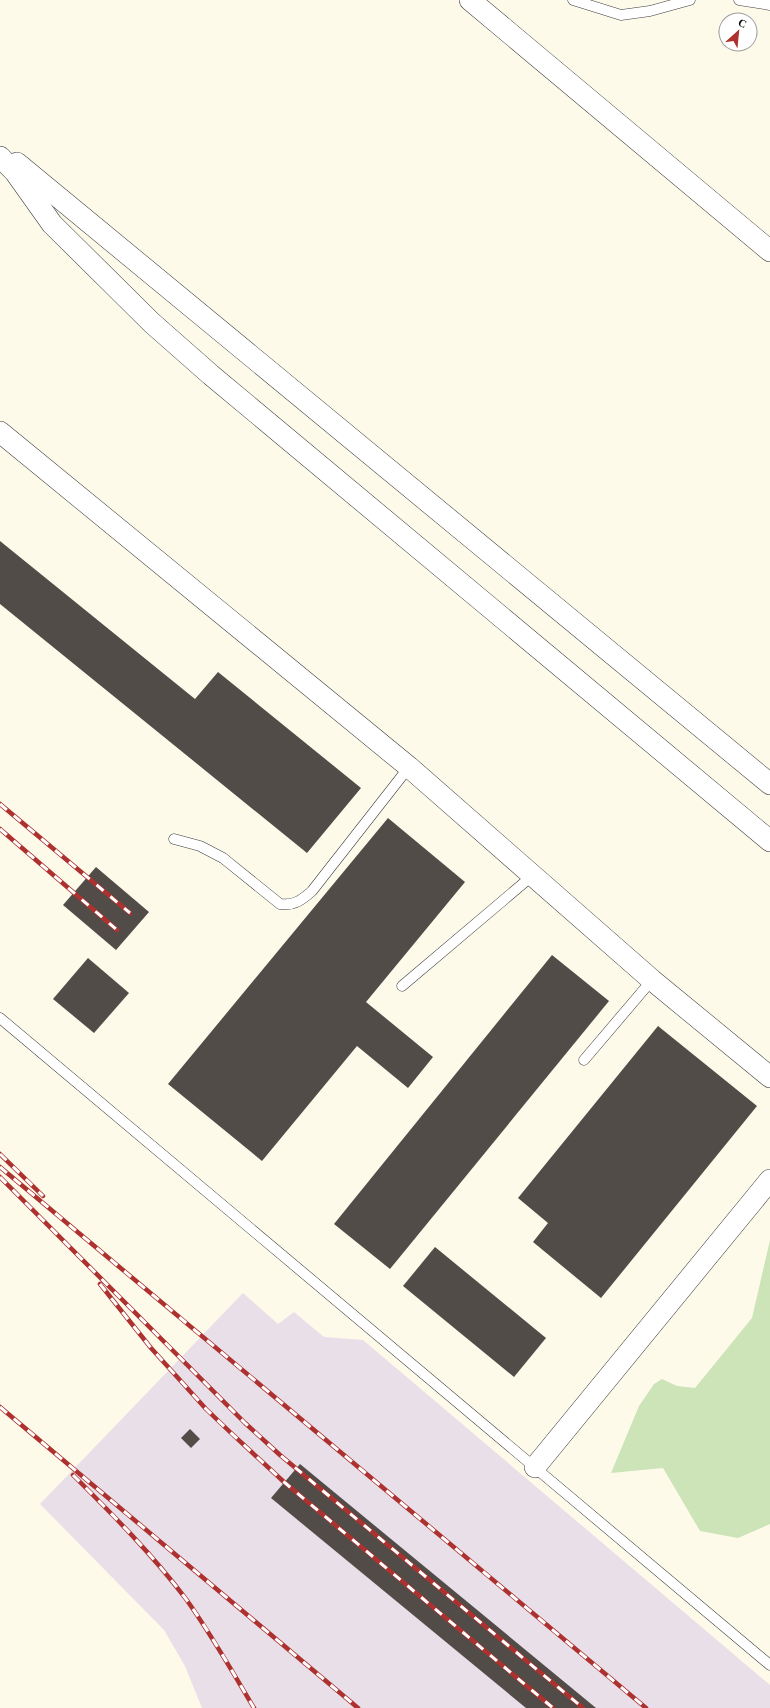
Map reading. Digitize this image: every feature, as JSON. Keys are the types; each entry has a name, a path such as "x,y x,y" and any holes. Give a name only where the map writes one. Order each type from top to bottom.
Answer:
{"street":[{"path":"470,0 770,251"},
{"path":"0,149 770,784"},
{"path":"0,157 15,172 52,224 152,323 210,375 770,841"},
{"path":"0,432 409,767 652,980 770,1077"},
{"path":"535,1467 770,1180"}],"lane":[{"path":"573,0 621,15 650,11 690,0"},
{"path":"738,0 770,5"},
{"path":"174,839 200,846 223,858 280,904 288,905 296,903 312,891 409,767"},
{"path":"402,986 532,876"},
{"path":"584,1060 652,980"},
{"path":"0,1018 770,1665"}],"shaded area":[{"path":"243,1293 278,1324 294,1312 324,1337 363,1340 770,1685 770,1708 202,1708 185,1666 164,1630 40,1504"}],"green space":[{"path":"770,1240 770,1524 738,1538 700,1531 663,1468 611,1473 639,1406 654,1384 662,1379 677,1386 695,1388 752,1318"}],"building":[{"path":"0,541 195,699 218,672 361,788 307,853 0,604"},
{"path":"388,818 465,882 366,1002 433,1057 408,1088 357,1046 262,1161 168,1084"},
{"path":"96,867 149,912 116,950 63,905"},
{"path":"552,955 609,1001 390,1269 334,1224"},
{"path":"88,958 129,993 94,1033 53,999"},
{"path":"658,1026 757,1106 601,1298 533,1242 548,1223 518,1198"},
{"path":"435,1247 546,1338 514,1377 403,1286"},
{"path":"190,1429 200,1439 191,1448 181,1438"},
{"path":"300,1464 596,1708 526,1708 271,1498"}],"railway":[{"path":"0,804 130,913"},
{"path":"0,829 117,930"},
{"path":"0,1154 43,1196"},
{"path":"0,1167 646,1708"},
{"path":"0,1177 245,1423 280,1455 583,1708"},
{"path":"100,1284 151,1348 206,1409 230,1432 284,1482 553,1708"},
{"path":"0,1407 358,1708"},
{"path":"73,1475 146,1551 173,1582 213,1639 254,1708"}]}
